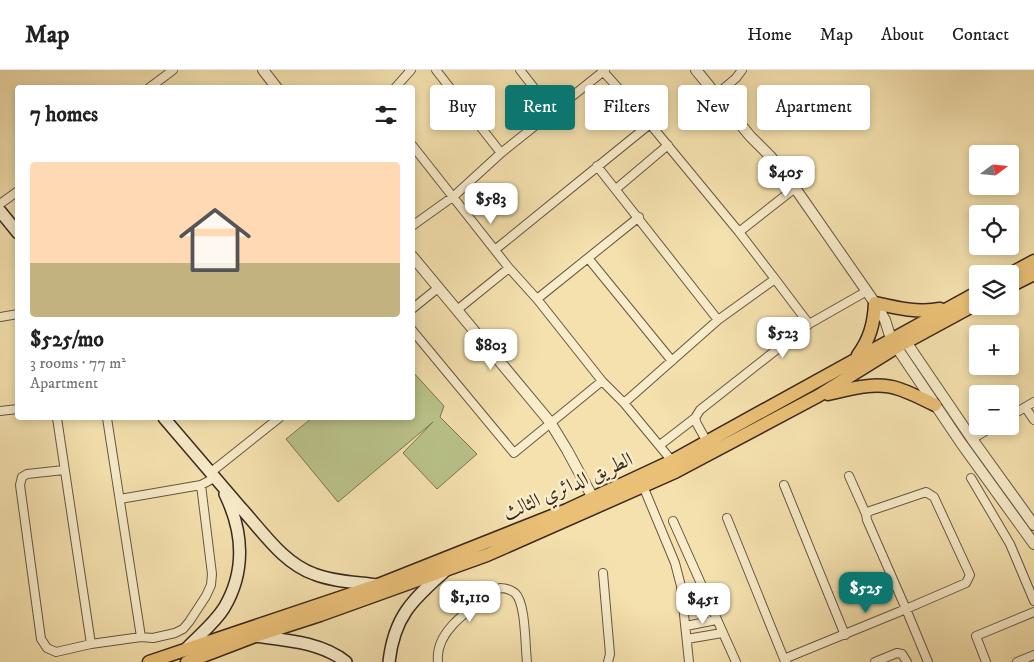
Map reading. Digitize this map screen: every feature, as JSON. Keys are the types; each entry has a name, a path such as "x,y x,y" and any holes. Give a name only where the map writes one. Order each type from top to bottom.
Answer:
{"highway":[{"path":"1019,269 1034,261"},
{"path":"1019,282 1034,274"},
{"name":"الطريق الدائري الثالث","path":"149,662 186,656 255,636 320,615 496,552 675,472 818,396 899,340 969,297"},
{"path":"855,359 866,344 872,330 875,303 910,311 948,308"},
{"name":"الطريق الدائري الثالث","path":"186,656 378,585 558,514 672,461 855,359 969,308"},
{"path":"818,396 859,387 882,386 898,388 935,405"}],"main road":[{"path":"2,215 15,230"},
{"path":"166,420 266,537 291,562 314,574 339,580 378,585"},
{"path":"186,656 224,608 238,575 240,562 238,531 232,511 215,479"},
{"path":"389,662 391,644 399,621 407,608 422,590 448,568"},
{"path":"255,636 308,644 329,652 346,662"}],"street":[{"path":"153,85 172,70"},
{"path":"263,70 275,85"},
{"path":"398,85 411,70"},
{"path":"436,70 501,153"},
{"path":"520,70 532,85"},
{"path":"575,94 604,70 617,85"},
{"path":"696,70 709,85"},
{"path":"728,85 742,70"},
{"path":"415,224 454,196 501,153 530,130"},
{"path":"496,249 642,130"},
{"path":"655,130 739,232 809,324"},
{"path":"745,130 771,157 795,188 867,291 899,340 935,405 1034,544"},
{"path":"616,190 668,145"},
{"path":"415,148 509,268 602,381 624,403 672,461"},
{"path":"597,166 718,320"},
{"path":"739,232 795,188"},
{"path":"0,204 15,192"},
{"path":"536,299 638,217"},
{"path":"588,258 672,361"},
{"path":"415,260 550,422 593,498"},
{"path":"457,310 509,268"},
{"path":"624,403 718,320 775,278"},
{"path":"415,307 438,288"},
{"path":"660,445 695,418 700,410 809,324 867,291"},
{"path":"0,317 15,314"},
{"path":"415,334 514,452 602,381"},
{"path":"899,340 922,366 1034,525"},
{"path":"1019,411 1034,402"},
{"path":"1025,407 1034,420"},
{"path":"0,412 15,410"},
{"path":"695,418 707,442"},
{"path":"57,420 91,644"},
{"path":"107,420 141,637"},
{"path":"120,499 201,486 215,479 276,420"},
{"path":"972,439 979,435"},
{"path":"64,470 27,474 22,477 20,485 41,640 47,648 56,652 91,644 141,637 153,638 183,629 202,602 211,585 212,574 201,486"},
{"path":"850,476 928,662"},
{"path":"971,478 1010,544 1034,601"},
{"path":"784,485 845,634"},
{"path":"643,486 675,563 681,586 689,662"},
{"path":"727,518 785,660 966,583 970,575 934,497 930,493 926,492 870,510 866,514"},
{"path":"673,522 736,662"},
{"path":"603,573 610,654 608,662"},
{"path":"438,662 437,655 444,636 459,618 500,588 508,589 515,593 521,602 527,662"},
{"path":"986,662 976,636 1034,612"},
{"path":"686,626 716,620"},
{"path":"688,639 722,633"},
{"path":"875,662 897,653 902,654 907,662"},
{"path":"1017,662 1034,655"}],"green space":[{"path":"415,374 444,406 440,417 477,454 437,489 403,453 433,422 338,502 286,439 310,420 415,420"}]}
